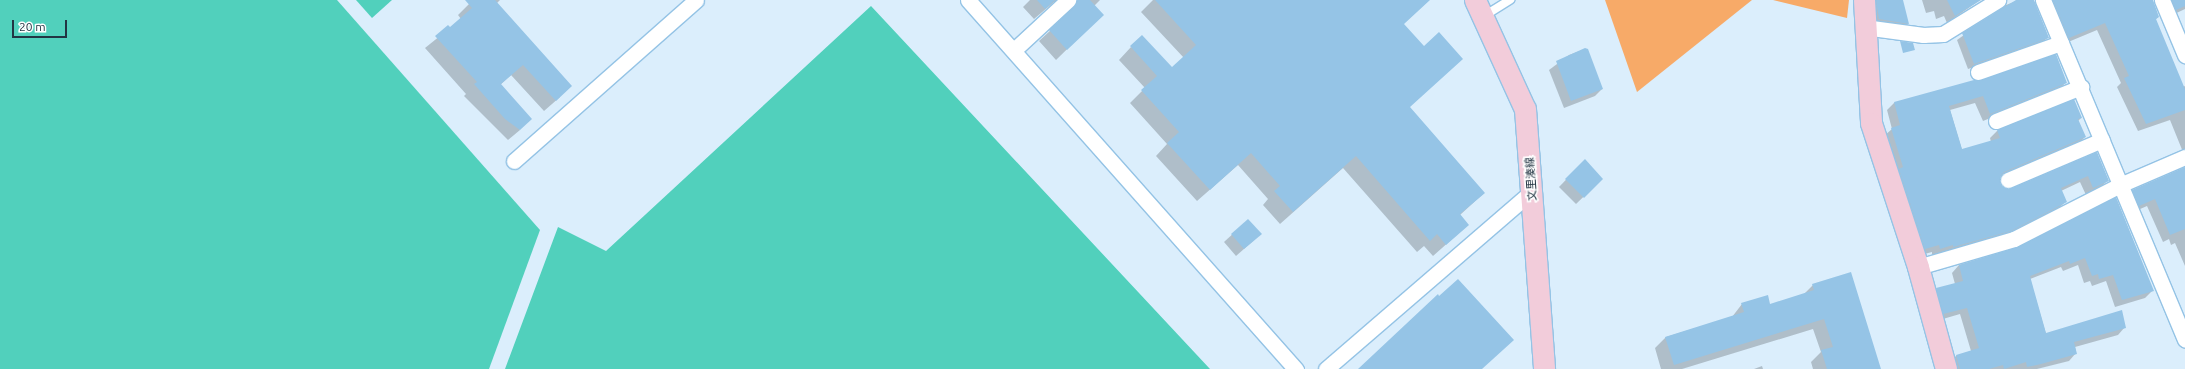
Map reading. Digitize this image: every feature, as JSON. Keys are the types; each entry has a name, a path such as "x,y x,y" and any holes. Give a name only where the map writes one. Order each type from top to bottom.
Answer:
{"street":[{"path":"514,161 696,0"},
{"path":"968,0 1296,369"},
{"path":"1014,50 1068,0"},
{"path":"1864,0 1864,26 1870,123 1918,267 1946,369"},
{"path":"1864,26 1942,34 1998,0"},
{"path":"2043,0 2185,340"},
{"path":"2162,0 2185,55"},
{"name":"文里湊線","path":"1480,8 1525,109 1544,369"},
{"path":"1978,72 2061,43"},
{"path":"1996,121 2080,87"},
{"path":"2008,180 2102,140"},
{"path":"1918,267 2014,239 2120,185 2185,157"},
{"path":"1326,369 1532,191"}],"lane":[{"path":"1480,8 1510,0"}],"shaded area":[{"path":"0,0 337,0 540,230 489,369 0,369"},
{"path":"356,0 392,0 372,18"},
{"path":"1605,0 1752,0 1637,92"},
{"path":"1773,0 1849,0 1847,18"},
{"path":"871,6 1210,369 505,369 558,227 606,251"}],"building":[{"path":"465,0 495,0 572,86 556,101 523,65 501,84 532,119 520,130 505,119 474,84 477,82 435,36 448,25 450,27 472,8"},
{"path":"1037,0 1055,0 1045,9"},
{"path":"1077,0 1090,0 1104,15 1067,50 1049,30 1074,7"},
{"path":"1155,0 1430,0 1404,24 1424,46 1439,32 1463,59 1410,107 1485,193 1460,214 1469,225 1446,245 1437,234 1430,241 1356,156 1293,212 1274,191 1280,186 1251,153 1210,190 1167,143 1179,132 1141,90 1157,76 1130,46 1142,35 1172,67 1196,45"},
{"path":"1876,0 1903,0 1909,24 1879,19"},
{"path":"1947,0 1981,0 1955,16"},
{"path":"2016,0 2034,0 2049,38 1974,64 1962,33"},
{"path":"2053,0 2153,0 2159,17 2156,19 2185,89 2185,110 2146,124 2124,78 2129,76 2105,23 2069,38"},
{"path":"2172,0 2185,0 2185,6 2176,10"},
{"path":"1900,41 1913,43 1915,50 1903,53"},
{"path":"1585,48 1588,49 1603,89 1571,101 1556,61"},
{"path":"2056,54 2067,83 1990,114 1983,96 1949,106 1962,149 2000,138 1997,130 2074,99 2082,118 2078,119 2086,137 2004,172 2001,175 2000,183 2003,187 2012,188 2097,152 2109,181 2093,188 2088,176 2061,188 2067,202 2011,231 1953,247 1953,245 1940,249 1939,245 1925,249 1899,169 1903,167 1891,128 1900,125 1894,102 1974,80 1981,80"},
{"path":"1585,159 1603,179 1584,198 1565,179"},
{"path":"2185,167 2185,229 2170,235 2155,199 2139,206 2132,190"},
{"path":"2116,197 2154,291 2122,300 2113,275 2099,279 2098,274 2092,276 2085,258 2070,264 2069,261 2030,276 2046,333 2122,310 2126,328 2074,342 2077,354 2041,364 2027,367 2026,362 2004,369 2003,365 1989,369 1960,369 1956,355 1979,348 1967,308 1943,314 1936,288 1963,281 1959,265 2018,247"},
{"path":"1248,219 1262,234 1244,249 1231,234"},
{"path":"1851,272 1881,369 1827,369 1821,350 1833,347 1824,319 1674,365 1665,337 1744,312 1741,303 1768,295 1770,304 1814,290 1812,284"},
{"path":"1458,279 1514,340 1482,369 1358,369 1438,294 1439,296"}]}
